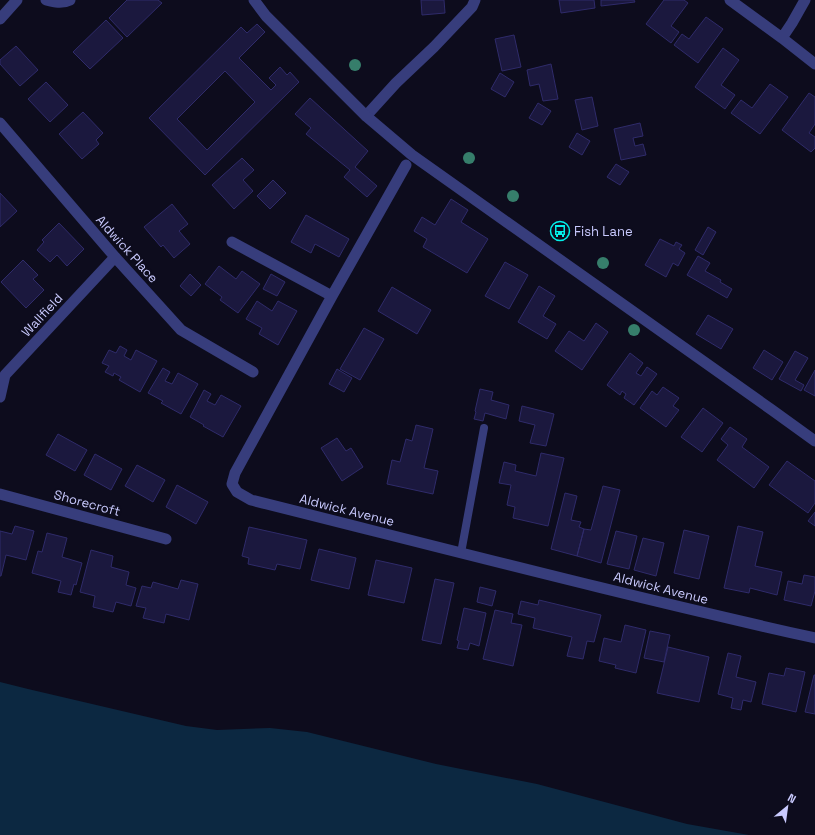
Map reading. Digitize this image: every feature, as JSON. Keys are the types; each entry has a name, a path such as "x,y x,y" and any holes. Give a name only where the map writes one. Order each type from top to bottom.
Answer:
{"street":[{"path":"0,19 18,0"},
{"path":"46,0 56,3 67,2 70,0"},
{"path":"254,0 266,16 366,116 412,154 815,441"},
{"path":"366,116 396,83 434,47 472,7 475,0"},
{"path":"730,0 815,64"},
{"path":"782,38 792,24 805,0"},
{"name":"Aldwick Place","path":"0,122 115,257 181,330 253,372"},
{"name":"Aldwick Avenue","path":"406,165 235,473 232,484 237,492 251,500 461,553 815,638"},
{"path":"232,242 332,296"},
{"name":"Wallfield","path":"0,397 5,375 115,257"},
{"name":"Shorecroft","path":"0,494 166,540"}],"lane":[{"path":"461,553 484,428"}],"water":[{"path":"0,682 186,726 217,730 270,728 307,732 436,764 537,784 687,824 749,835 0,835"}],"building":[{"path":"127,0 158,0 162,3 127,37 109,18"},
{"path":"421,0 444,0 445,13 422,15"},
{"path":"559,0 594,0 595,8 561,13"},
{"path":"601,0 634,0 635,2 601,6"},
{"path":"664,0 684,0 688,3 671,26 679,32 671,43 646,24"},
{"path":"706,17 723,29 698,63 674,45 682,34 689,39"},
{"path":"106,20 123,38 90,69 73,52"},
{"path":"257,24 265,32 239,58 271,90 276,85 269,78 280,67 287,75 290,72 299,82 205,175 149,118 241,27 247,33","holes":["225,71 255,102 207,150 177,119"]},
{"path":"514,35 521,67 502,71 495,39"},
{"path":"16,46 38,70 20,86 0,64 0,60"},
{"path":"723,48 739,60 721,85 735,95 725,109 695,87"},
{"path":"551,64 558,99 543,101 539,84 530,86 527,70"},
{"path":"500,73 514,82 505,97 491,89"},
{"path":"46,82 68,105 50,122 28,99"},
{"path":"770,84 788,97 760,134 731,113 741,100 752,108"},
{"path":"809,93 815,97 815,124 809,133 815,137 815,148 811,152 782,130"},
{"path":"592,97 598,126 582,130 575,100"},
{"path":"310,98 368,151 355,167 377,186 367,197 344,177 350,170 306,134 311,128 295,114"},
{"path":"538,103 551,111 542,125 529,118"},
{"path":"83,112 103,133 96,140 99,144 82,159 59,134"},
{"path":"640,123 643,136 633,138 635,146 643,144 646,155 621,160 614,129"},
{"path":"577,133 590,141 582,155 569,147"},
{"path":"242,158 254,170 243,180 253,191 234,209 212,185"},
{"path":"616,164 629,172 620,185 607,177"},
{"path":"273,180 286,193 270,209 257,196"},
{"path":"0,193 17,211 0,227"},
{"path":"451,199 468,210 461,222 488,239 467,273 423,247 427,239 414,231 422,217 435,225"},
{"path":"172,204 188,224 179,231 190,244 174,258 163,245 161,247 144,227"},
{"path":"306,215 349,239 339,257 315,244 311,253 291,242"},
{"path":"59,223 84,249 67,266 57,255 50,262 37,250 44,242 42,240"},
{"path":"708,227 716,232 703,255 695,250"},
{"path":"660,239 674,246 676,242 682,245 679,249 685,253 678,266 673,263 666,277 645,265"},
{"path":"698,256 710,263 705,271 721,280 720,282 732,289 727,298 687,275"},
{"path":"23,260 38,275 33,279 44,290 26,308 1,282"},
{"path":"505,262 528,275 509,309 485,296"},
{"path":"219,266 236,279 242,271 260,284 238,313 220,300 222,297 205,284"},
{"path":"190,274 201,285 191,296 180,286"},
{"path":"271,274 285,282 277,296 263,289"},
{"path":"539,286 555,296 543,316 556,324 547,339 518,322"},
{"path":"392,287 431,310 417,334 378,311"},
{"path":"257,301 272,311 278,301 297,311 278,345 259,334 262,328 246,319"},
{"path":"708,315 733,329 721,349 696,334"},
{"path":"596,323 608,332 582,370 555,351 569,331 584,341"},
{"path":"364,328 384,339 360,380 340,369"},
{"path":"120,346 127,350 124,356 131,360 136,350 157,361 140,392 119,380 121,377 114,373 113,376 105,372 109,366 102,363 109,350 116,353"},
{"path":"764,350 783,362 772,380 753,368"},
{"path":"795,351 808,358 795,380 804,385 801,391 779,379"},
{"path":"630,353 643,363 636,373 641,376 647,367 657,374 634,405 624,398 626,394 622,391 620,395 607,385"},
{"path":"163,368 170,372 165,381 172,384 178,373 198,384 181,414 161,403 163,401 148,393"},
{"path":"337,369 352,378 344,392 329,384"},
{"path":"815,370 815,396 804,390"},
{"path":"663,387 679,398 673,406 679,410 666,427 640,408 652,391 657,395"},
{"path":"480,389 493,392 491,400 509,405 506,419 485,413 483,421 474,419"},
{"path":"204,390 211,394 207,401 215,405 221,395 241,406 223,437 190,417"},
{"path":"522,406 554,414 546,446 530,443 535,425 519,421"},
{"path":"703,408 723,423 702,452 681,437"},
{"path":"416,425 433,429 424,468 438,471 433,494 387,484 392,460 400,462 406,439 412,441"},
{"path":"730,427 747,439 742,447 769,467 754,488 717,460 728,445 721,439"},
{"path":"58,434 87,450 75,471 46,455"},
{"path":"337,438 346,451 351,448 363,467 342,481 321,448"},
{"path":"541,453 564,458 548,526 513,518 515,507 507,505 511,485 499,483 504,462 516,465 515,471 536,476"},
{"path":"95,454 122,469 111,490 84,475"},
{"path":"787,461 815,481 815,503 808,513 769,485"},
{"path":"137,465 165,480 153,502 125,486"},
{"path":"177,485 208,502 196,524 166,507"},
{"path":"603,486 620,490 601,563 577,556 584,529 591,530"},
{"path":"565,493 577,496 571,520 581,522 579,527 584,529 577,556 551,549"},
{"path":"815,512 815,526 808,521"},
{"path":"15,526 34,531 26,560 6,555 0,576 0,531 12,534"},
{"path":"738,526 763,532 755,566 782,572 777,595 750,588 749,593 724,588"},
{"path":"249,527 307,540 300,569 277,564 275,570 248,564 249,558 242,556"},
{"path":"684,530 709,536 699,579 674,573"},
{"path":"616,531 637,536 629,569 607,564"},
{"path":"47,533 67,538 62,557 82,563 76,585 74,584 71,595 58,592 61,581 32,573 38,551 42,552"},
{"path":"643,538 664,543 656,576 634,570"},
{"path":"319,549 356,558 349,589 311,580"},
{"path":"91,550 113,556 111,567 129,572 126,585 136,588 131,606 116,602 113,612 93,607 95,596 80,592"},
{"path":"376,560 412,568 404,603 368,595"},
{"path":"804,575 815,577 815,591 811,606 784,600 788,581 802,584"},
{"path":"435,579 454,583 441,644 422,640"},
{"path":"181,580 198,584 189,620 166,614 164,623 143,618 146,608 136,606 142,586 151,588 153,582 178,589"},
{"path":"480,587 496,591 492,606 477,602"},
{"path":"539,600 601,615 594,642 587,641 583,659 567,656 572,637 533,628 535,618 518,614 521,601 538,605"},
{"path":"464,608 486,613 479,646 470,643 468,650 457,648 459,641 457,640"},
{"path":"495,610 513,614 511,623 522,625 513,666 483,659"},
{"path":"625,625 646,630 636,673 615,668 616,665 599,661 604,638 621,642"},
{"path":"650,631 670,635 664,662 644,658"},
{"path":"668,647 709,657 699,702 657,693"},
{"path":"728,653 741,656 736,677 756,682 751,702 743,700 741,710 731,708 733,698 718,694"},
{"path":"786,668 805,672 796,712 762,704 769,673 784,676"},
{"path":"815,675 815,714 805,712"}],"place":[{"name":"Fish Lane","path":"560,231"}]}
